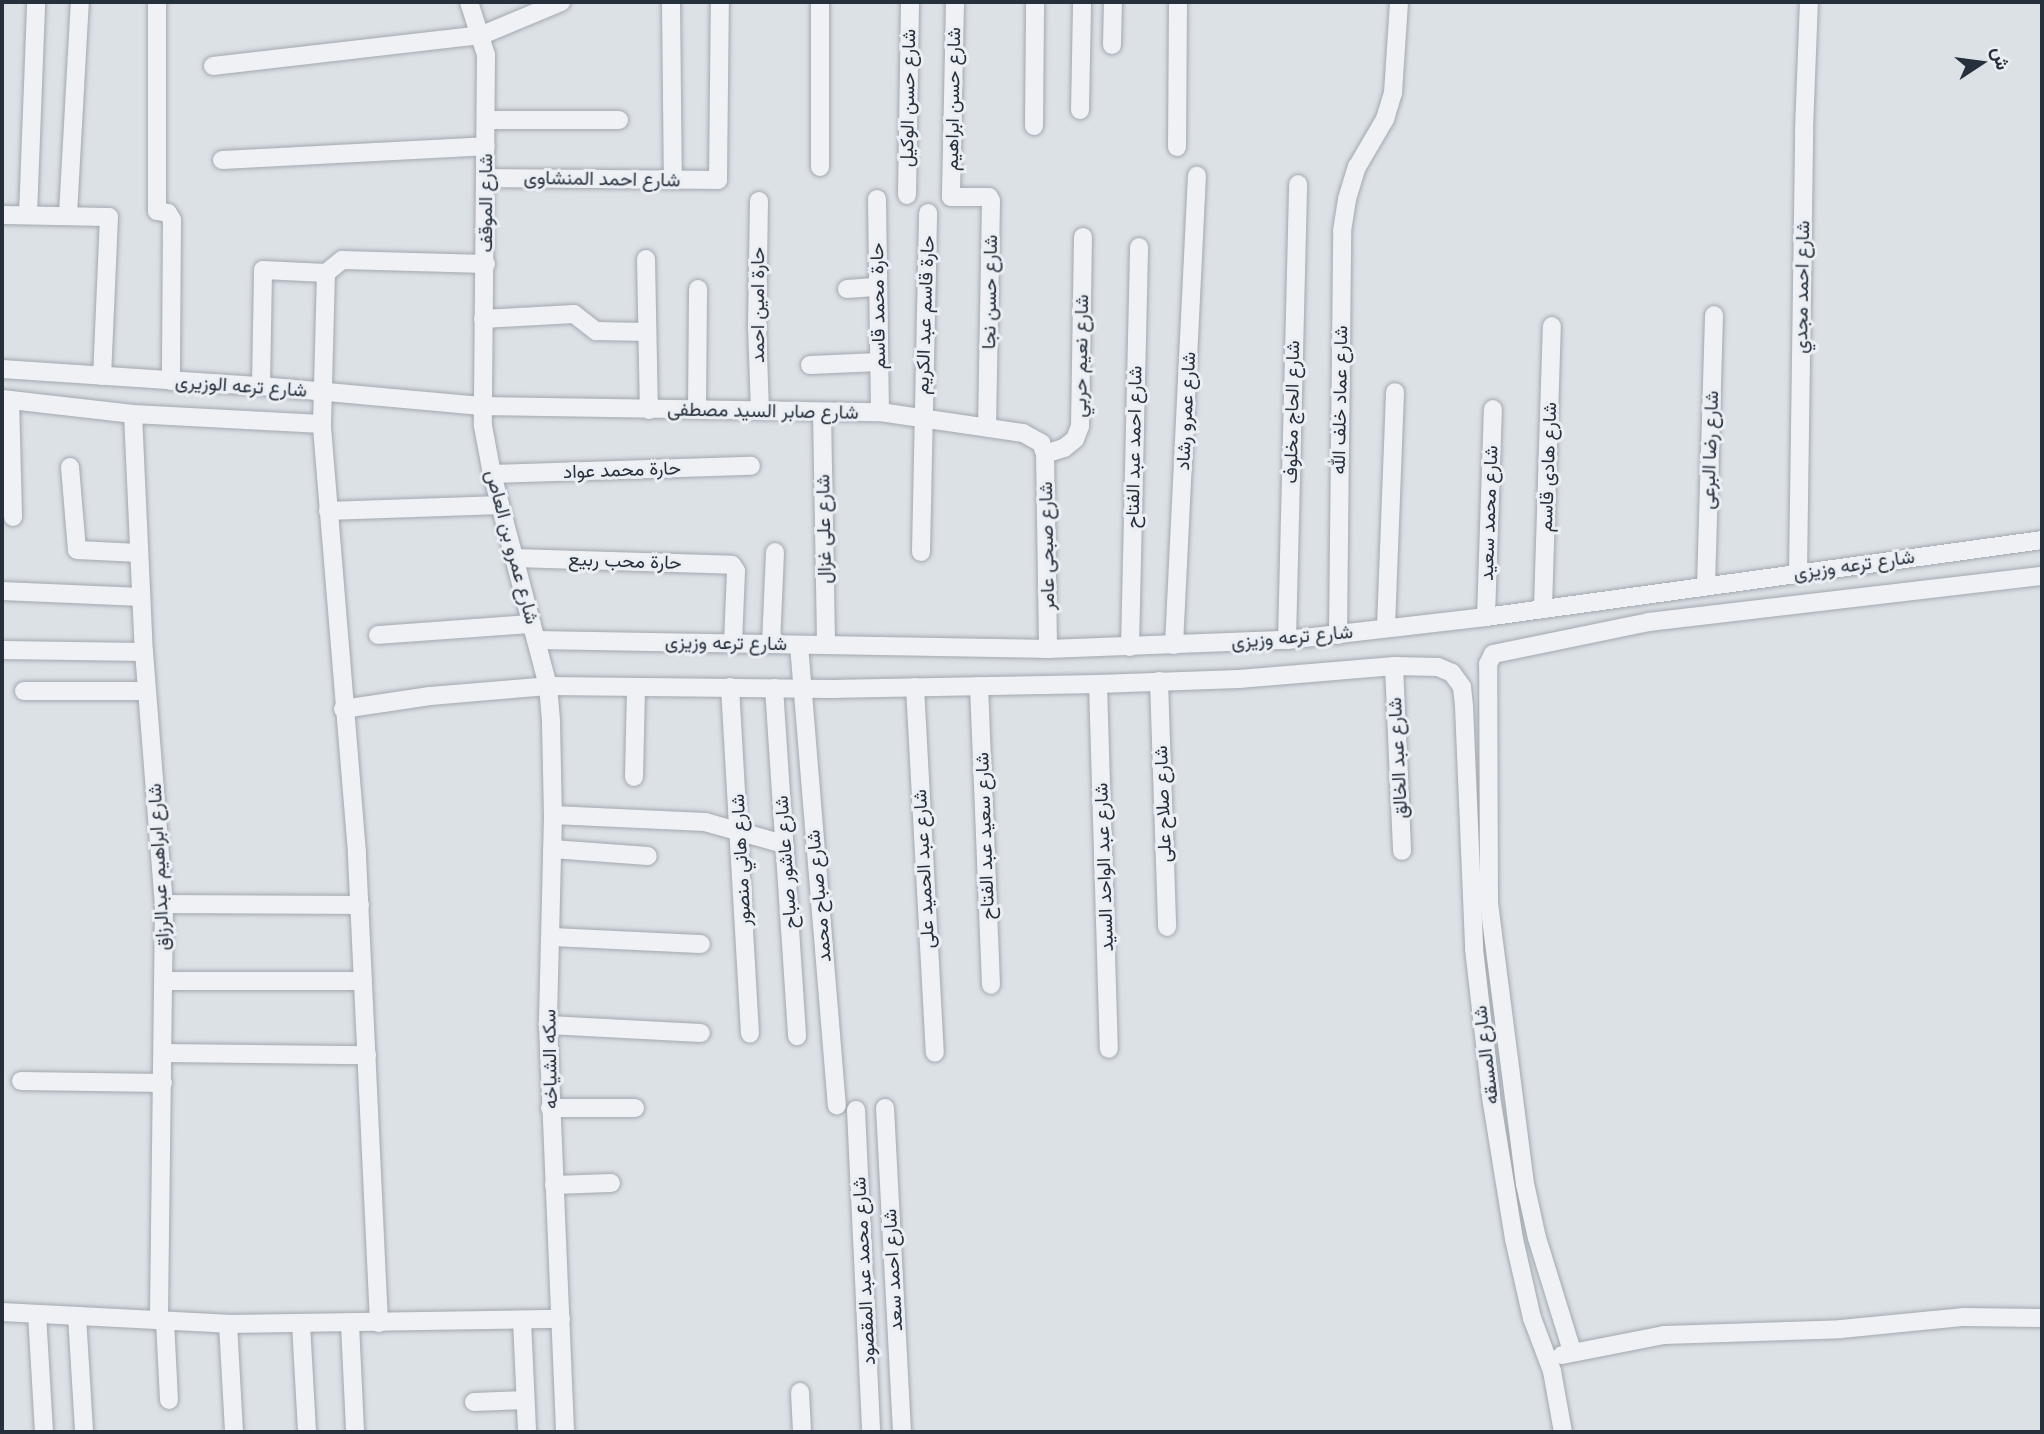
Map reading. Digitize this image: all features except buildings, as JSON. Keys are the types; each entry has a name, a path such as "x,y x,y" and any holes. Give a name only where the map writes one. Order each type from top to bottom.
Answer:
{"street":[{"path":"28,215 36,2"},
{"path":"68,214 80,2"},
{"path":"157,2 157,211 168,213 172,220 171,381"},
{"name":"شارع الموقف","path":"470,2 486,55 486,264 481,406"},
{"path":"213,66 482,35 561,2"},
{"path":"671,2 673,180"},
{"name":"شارع احمد المنشاوى","path":"485,178 718,180 720,2"},
{"path":"820,2 820,167"},
{"name":"شارع حسن الوكيل","path":"907,195 910,2"},
{"name":"شارع حسن ابراهيم","path":"951,197 955,2"},
{"path":"1034,127 1035,2"},
{"path":"1080,110 1082,2"},
{"path":"1112,45 1113,2"},
{"path":"1177,147 1178,2"},
{"name":"شارع عماد خلف الله","path":"1338,635 1342,231 1347,199 1357,167 1385,119 1393,93 1399,2"},
{"name":"شارع احمد مجدي","path":"1798,573 1804,130 1809,2"},
{"path":"486,120 618,121"},
{"path":"222,160 486,146"},
{"name":"شارع عمرو رشاد","path":"1174,645 1197,176"},
{"name":"شارع الحاج مخلوف","path":"1287,640 1298,184"},
{"name":"شارع حسن نجا","path":"951,197 991,199 987,425"},
{"name":"حارة محمد قاسم","path":"877,200 880,412"},
{"name":"حارة امين احمد","path":"759,201 757,326 760,409"},
{"name":"حارة قاسم عبد الكريم","path":"921,552 928,213"},
{"path":"2,215 68,214 109,217 102,376"},
{"name":"شارع نعيم حربي","path":"1043,449 1064,448 1075,439 1080,426 1083,237"},
{"name":"شارع احمد عبد الفتاح","path":"1129,647 1139,247"},
{"path":"646,259 649,410"},
{"path":"261,386 263,270 326,273 342,260 486,264"},
{"path":"326,273 322,424 360,905 379,1323"},
{"path":"847,289 878,287"},
{"path":"697,409 698,289"},
{"path":"483,319 574,314 596,331 647,332"},
{"name":"شارع رضا البرعى","path":"1706,586 1714,315"},
{"name":"شارع هادى قاسم","path":"1543,607 1552,326"},
{"path":"810,365 879,362"},
{"name":"شارع ترعه الوزيرى","path":"2,369 261,386 481,406"},
{"path":"1387,627 1395,392"},
{"path":"6,400 13,517"},
{"name":"شارع ترعه الوزيرى","path":"6,400 133,414 322,424"},
{"name":"شارع صابر السيد مصطفى","path":"481,406 880,412 987,425 1033,436 1043,449"},
{"name":"شارع عمرو بن العاص","path":"481,406 492,474 548,686"},
{"name":"شارع محمد سعيد","path":"1486,617 1493,409"},
{"name":"شارع على غزال","path":"822,412 826,645"},
{"name":"شارع ابراهيم عبدالرزاق","path":"133,414 144,652 164,904 162,1321 169,1400"},
{"name":"شارع صبحى عامر","path":"1043,449 1048,649"},
{"name":"حارة محمد عواد","path":"492,474 751,466"},
{"path":"70,467 77,550 139,553"},
{"path":"328,511 500,505"},
{"name":"شارع ترعه وزيزى","path":"378,635 534,632 733,643 1048,649 1287,640 1486,617 2042,540"},
{"path":"771,643 775,552"},
{"name":"حارة محب ربيع","path":"515,558 735,567 733,643"},
{"name":"شارع ترعه وزيزى","path":"1491,658 1499,651 1649,622 2042,576"},
{"path":"2,592 141,597"},
{"name":"شارع صباح محمد","path":"799,645 837,1105"},
{"path":"2,650 144,652"},
{"name":"شارع المسقه","path":"1491,658 1488,664 1489,904 1525,1184 1540,1250 1572,1351"},
{"name":"شارع ترعه وزيزى","path":"343,709 430,696 548,686 774,688 1098,684 1239,679 1394,666 1438,667 1452,673"},
{"name":"شارع عبد الخالق","path":"1394,666 1402,851"},
{"name":"شارع المسقه","path":"1452,673 1462,687 1464,706 1474,949 1491,1097 1514,1239 1532,1318 1549,1361 1563,1432"},
{"name":"شارع صلاح على","path":"1159,681 1167,927"},
{"name":"شارع عبد الواحد السيد","path":"1098,684 1110,1049"},
{"name":"سكه الشياخه","path":"548,686 553,815 548,1025 565,1432"},
{"name":"شارع سعيد عبد الفتاح","path":"979,686 991,985"},
{"name":"شارع هاني منصور","path":"730,687 750,1033"},
{"name":"شارع عبد الحميد على","path":"915,687 934,1052"},
{"path":"634,777 636,688"},
{"name":"شارع عاشور صباح","path":"774,688 797,1036"},
{"path":"24,691 147,691"},
{"path":"553,815 692,821 784,844"},
{"path":"552,849 648,856"},
{"path":"164,904 360,905"},
{"path":"551,937 701,944"},
{"path":"164,981 363,981"},
{"path":"548,1025 701,1033"},
{"path":"164,1053 367,1055"},
{"path":"22,1081 163,1083"},
{"path":"550,1108 635,1108"},
{"name":"شارع احمد سعد","path":"884,1108 902,1432"},
{"name":"شارع محمد عبد المقصود","path":"856,1110 872,1432"},
{"path":"554,1185 611,1183"},
{"path":"2,1312 228,1324 561,1319"},
{"path":"37,1314 44,1432"},
{"path":"77,1316 84,1432"},
{"path":"1549,1361 1572,1351 1664,1335 1840,1329 1964,1317 2042,1318"},
{"path":"522,1320 527,1432"},
{"path":"228,1324 234,1432"},
{"path":"301,1324 307,1432"},
{"path":"350,1324 355,1432"},
{"path":"800,1392 802,1432"},
{"path":"474,1402 526,1400"}]}
